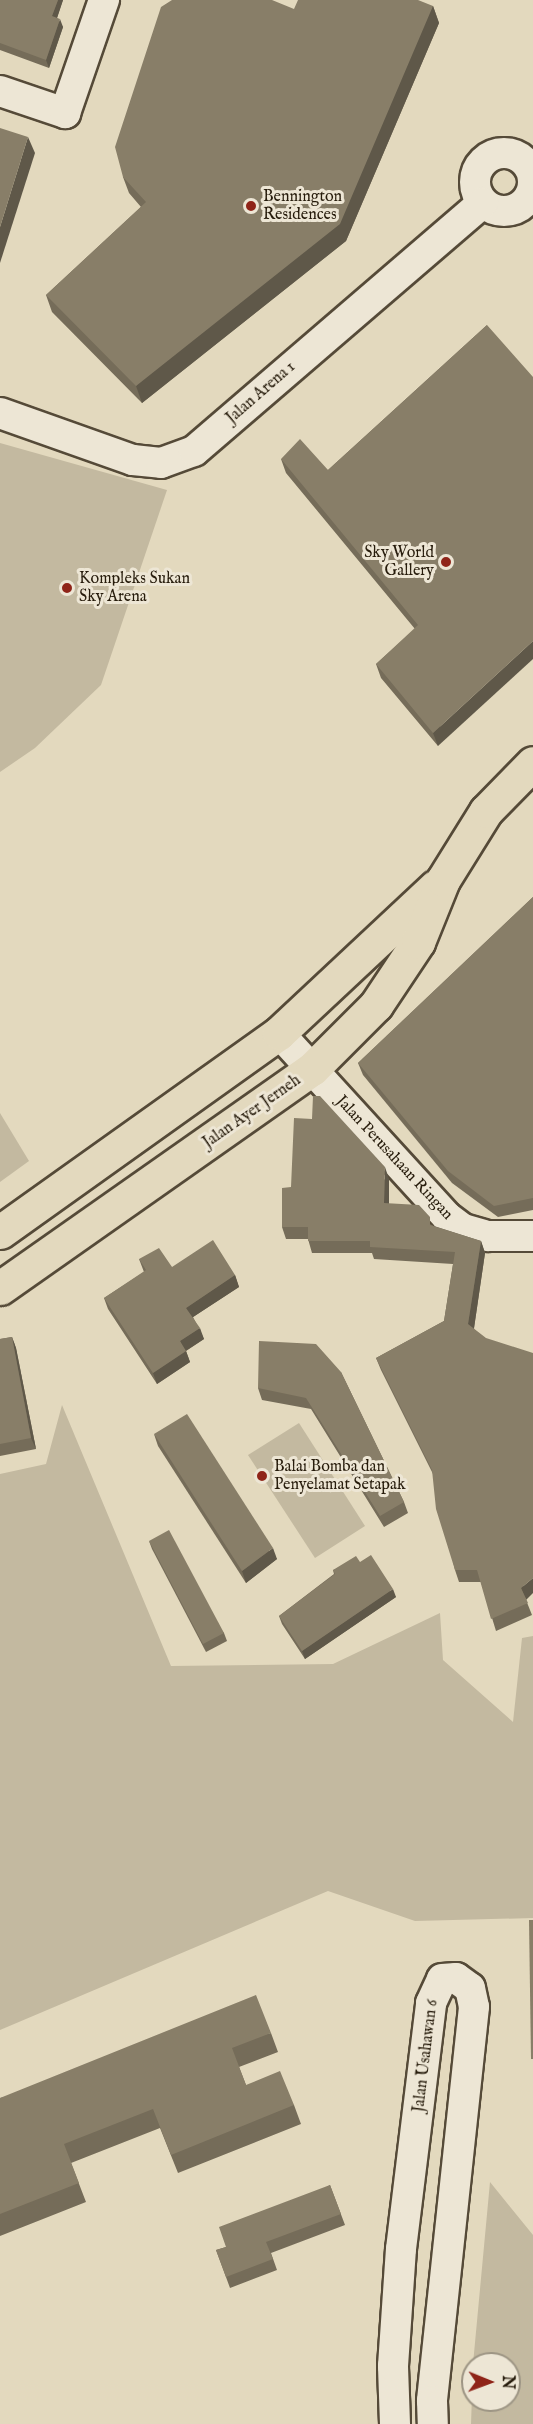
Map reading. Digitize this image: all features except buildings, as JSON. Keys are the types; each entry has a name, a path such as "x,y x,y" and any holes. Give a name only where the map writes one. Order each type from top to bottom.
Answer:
{"main road":[{"name":"Jalan Ayer Jerneh","path":"0,1288 312,1070 376,1005 418,942 443,880 486,811 533,763"},
{"name":"Jalan Ayer Jerneh","path":"0,1232 279,1033 443,880"}],"street":[{"path":"0,91 65,113 104,0"},
{"path":"504,152 525,161 531,170 532,193 515,209 504,211 483,202 475,182 477,170 483,161 504,152"},
{"name":"Jalan Arena 1","path":"0,413 133,460 161,463 194,451 483,202"},
{"name":"Jalan Perusahaan Ringan","path":"279,1033 447,1216 463,1229 488,1236 533,1236"},
{"name":"Jalan Usahawan 6","path":"394,2424 393,2366 401,2249 431,2003 442,1980 456,1978 470,1988 474,2007 433,2390 433,2424"}],"shaded area":[{"name":"Kompleks Sukan Sky Arena","path":"0,443 167,490 101,685 35,748 0,772"},
{"path":"0,1113 29,1161 0,1182"},
{"path":"62,1405 171,1666 333,1664 440,1613 443,1660 513,1722 522,1638 533,1636 533,1918 415,1921 328,1891 0,2030 0,1474 46,1464"},
{"path":"299,1423 365,1526 315,1558 248,1455"},
{"path":"490,2182 533,2235 533,2424 471,2424 471,2412 521,2412 521,2352 474,2352"}],"place":[{"name":"Bennington Residences","path":"251,206"},
{"name":"Sky World Gallery","path":"446,562"},
{"name":"Kompleks Sukan Sky Arena","path":"67,588"},
{"name":"Balai Bomba dan Penyelamat Setapak","path":"262,1476"}]}
